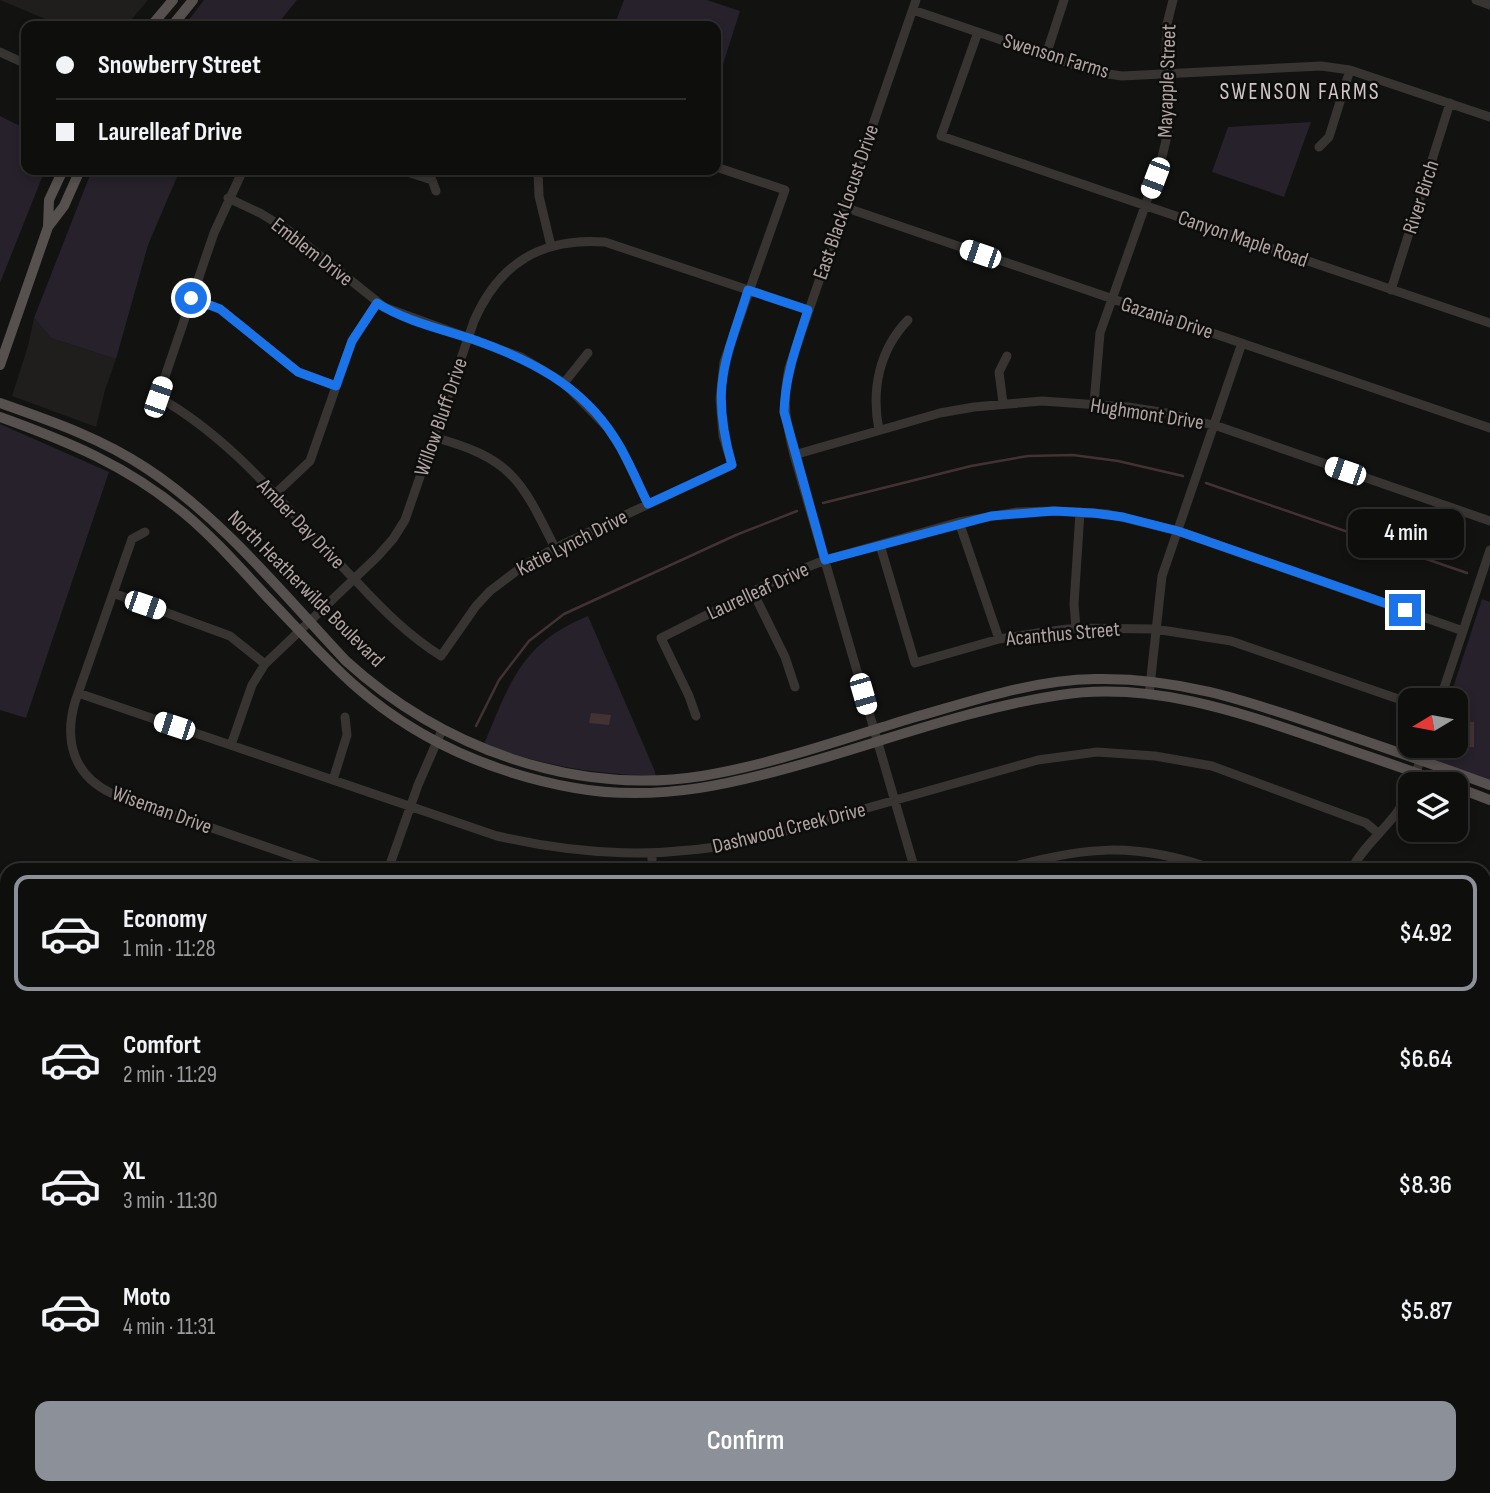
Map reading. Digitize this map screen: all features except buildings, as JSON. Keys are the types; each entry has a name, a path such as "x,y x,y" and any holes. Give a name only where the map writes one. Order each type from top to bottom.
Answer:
{"main road":[{"path":"155,21 173,0"},
{"path":"176,21 193,0"},
{"path":"0,365 48,227 49,200 61,175"},
{"path":"48,227 64,206 78,175"},
{"name":"North Heatherwilde Boulevard","path":"0,403 82,433 145,468 194,503 364,678 442,730 486,751 549,769 606,779 652,780 701,776 994,695 1060,681 1097,679 1203,689 1257,704 1489,784"},
{"name":"North Heatherwilde Boulevard","path":"0,416 64,440 138,479 185,514 300,632 375,703 436,741 481,764 537,780 605,792 653,793 703,789 997,708 1062,694 1097,692 1201,702 1416,772"},
{"path":"64,440 80,437 82,433"},
{"path":"1468,792 1487,799"}],"street":[{"name":"East Black Locust Drive","path":"913,863 794,455 784,412 789,368 916,0"},
{"path":"1046,55 1065,0"},
{"name":"Mayapple Street","path":"1094,404 1100,333 1161,161 1169,128 1167,24 1173,0"},
{"path":"1476,0 1490,5"},
{"name":"Swenson Farms","path":"913,10 1095,72 1122,76 1321,66 1350,70 1490,117"},
{"name":"Canyon Maple Road","path":"978,32 941,136 1490,323"},
{"path":"0,52 21,62"},
{"path":"1319,147 1329,137 1350,70"},
{"name":"River Birch","path":"1391,290 1450,103"},
{"path":"721,169 785,190 748,290"},
{"path":"240,175 228,198 191,298 220,309 298,372 336,386"},
{"path":"416,175 432,180 436,191"},
{"path":"538,175 539,196 551,246"},
{"name":"Emblem Drive","path":"228,198 288,230 377,303 405,316 521,357 564,383 607,427 621,448 648,504"},
{"name":"Gazania Drive","path":"844,207 1490,428"},
{"name":"Willow Bluff Drive","path":"231,745 253,685 265,664 310,623 393,539 405,520 467,338 482,302 494,284 525,257 551,246 575,242 605,242 808,310"},
{"name":"Katie Lynch Drive","path":"441,656 463,621 491,591 523,566 555,548 732,465 723,436 720,390 724,362 748,290"},
{"name":"Amber Day Drive","path":"191,298 158,397 209,432 274,495 399,625 441,656"},
{"path":"274,495 310,461 352,341 377,303"},
{"path":"879,430 875,394 879,373 893,335 908,320"},
{"path":"1149,695 1162,576 1242,343"},
{"path":"564,383 588,353"},
{"path":"1003,403 999,372 1007,356"},
{"name":"Hughmont Drive","path":"794,455 940,413 1003,403 1042,401 1094,404 1167,413 1215,426 1490,521"},
{"path":"433,437 479,451 512,475 526,491 555,548"},
{"name":"Laurelleaf Drive","path":"696,716 661,638 825,560 960,522 1017,512 1080,512 1123,517 1178,531 1464,631"},
{"path":"1076,628 1074,604 1080,512"},
{"path":"960,522 999,639"},
{"name":"Wiseman Drive","path":"145,532 132,539 78,693 70,722 72,747 80,766 101,788 313,863"},
{"name":"Acanthus Street","path":"880,545 915,663 999,639 1076,628 1155,629 1231,642 1398,699"},
{"path":"1444,688 1490,550"},
{"path":"753,592 785,657 795,687"},
{"path":"113,593 230,635 265,664"},
{"name":"Dashwood Creek Drive","path":"78,693 497,836 586,852 652,854 712,849 750,841 1038,760 1097,752 1155,756 1212,766 1366,823 1378,834"},
{"path":"333,780 347,736 345,717"},
{"path":"390,863 442,730"},
{"path":"1416,772 1420,760"},
{"path":"1356,863 1398,813"},
{"path":"1025,863 1082,850 1120,849 1151,852 1197,863"},
{"path":"652,854 652,863"}],"shaded area":[{"path":"0,0 148,0 130,21 50,21"},
{"path":"204,0 297,0 280,21 188,21"},
{"path":"624,0 707,0 740,11 721,71 721,21 616,21"},
{"path":"0,116 21,126 21,175 43,175 0,283"},
{"path":"1311,122 1284,197 1212,172 1228,127"},
{"path":"90,175 178,175 148,245 116,359 51,338 34,318"},
{"path":"34,318 51,338 116,359 96,427 12,396"},
{"path":"0,424 109,472 26,718 0,710"},
{"path":"1482,599 1490,602 1490,780 1432,758 1468,758 1468,688 1453,688"},
{"path":"588,616 656,776 568,768 484,744 511,684 533,652 565,627"},
{"path":"591,713 611,715 609,725 589,723"},
{"path":"1468,722 1474,722 1474,747 1468,747"}],"waterway":[{"path":"823,503 971,466 1028,456 1073,455 1118,461 1183,476"},
{"path":"1206,483 1467,573"},
{"path":"476,726 499,680 529,641 564,614 736,535 797,511"}],"district":[{"name":"SWENSON FARMS","path":"1300,92"}],"route":[{"path":"191,298 220,309 298,372 336,386 352,341 377,303 405,316 521,357 544,369 582,398 621,448 648,504 732,465 723,436 721,381 724,362 748,290 808,310 789,368 784,412 825,560 960,522 991,516 1054,511 1108,514 1178,531 1405,610"}]}
